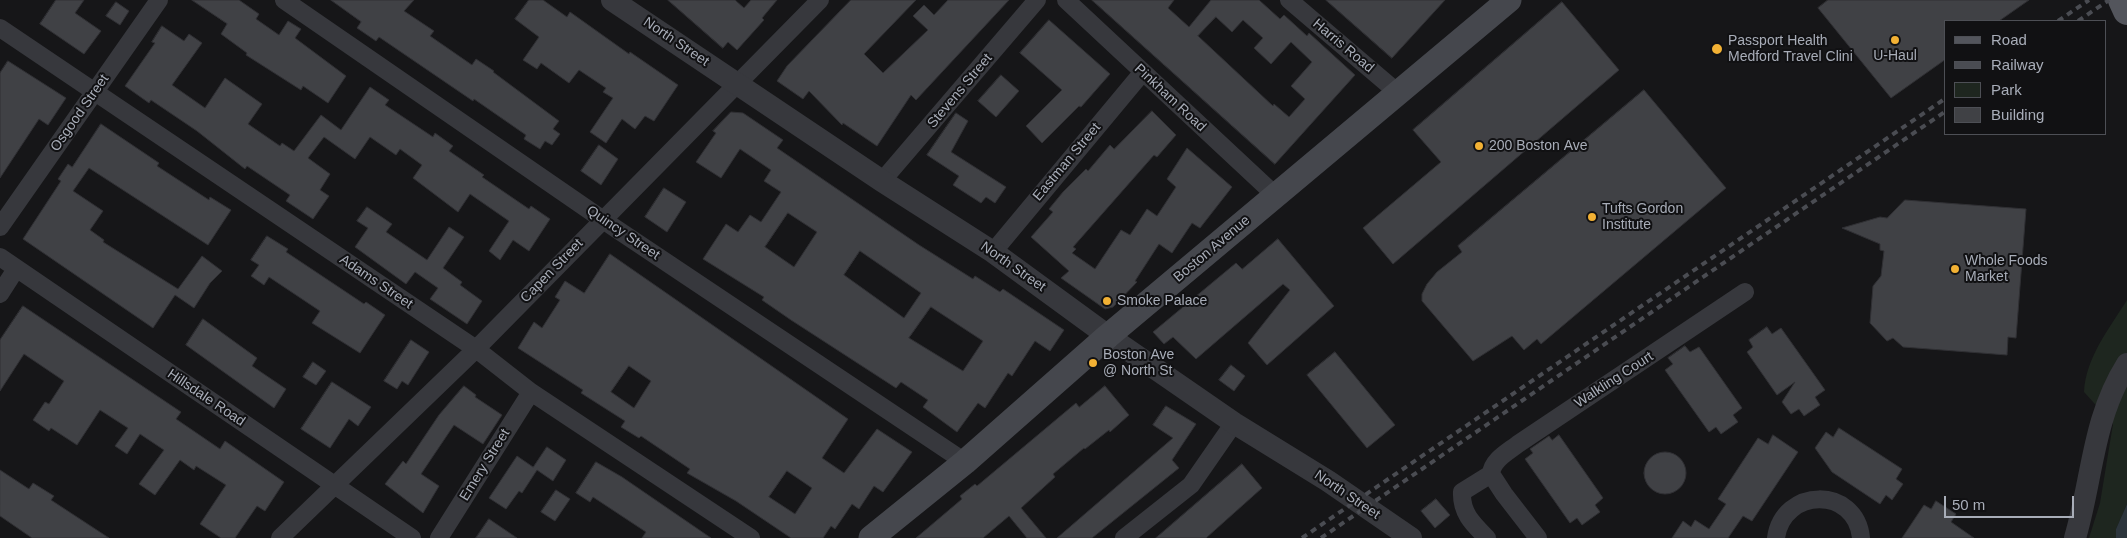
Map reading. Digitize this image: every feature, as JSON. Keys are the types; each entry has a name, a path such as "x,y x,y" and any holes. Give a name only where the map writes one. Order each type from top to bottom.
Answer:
{"main road":[{"name":"Boston Avenue","path":"871,538 965,462 1108,336 1396,92 1509,0"},
{"path":"2122,0 2127,11"}],"street":[{"name":"Osgood Street","path":"0,227 159,0"},
{"name":"Quincy Street","path":"284,0 602,220 965,462"},
{"name":"Capen Street","path":"280,538 476,349 820,0"},
{"name":"Stevens Street","path":"882,181 1037,0"},
{"name":"Pinkham Road","path":"1066,0 1142,73 1275,195"},
{"name":"Harris Road","path":"1289,0 1396,92"},
{"name":"North Street","path":"625,3 882,181 993,252 1108,336 1234,423 1348,495 1411,538"},
{"name":"Adams Street","path":"0,28 476,349 531,392 751,538"},
{"name":"Eastman Street","path":"993,252 1142,73"},
{"name":"Hillsdale Road","path":"0,257 412,538"},
{"path":"0,294 16,269"},
{"name":"Walkling Court","path":"1491,474 1491,468 1496,462 1518,444 1745,292"},
{"path":"2075,538 2085,504 2091,456 2104,409 2127,364"},
{"name":"Emery Street","path":"439,538 531,392"},
{"path":"1124,538 1191,486 1234,423"},
{"path":"1487,538 1470,522 1462,503 1462,492 1491,474 1535,537"},
{"path":"1776,538 1783,517 1794,507 1803,502 1825,500 1839,503 1856,517 1861,538"}],"green space":[{"path":"2127,300 2127,504 2116,529 2116,538 2089,538 2100,503 2113,424 2084,392 2086,379 2094,355"}],"shaded area":[{"path":"2127,504 2127,538 2116,538 2116,529"}],"building":[{"path":"56,0 84,0 75,13 101,31 84,54 40,24"},
{"path":"192,0 239,0 259,14 256,19 279,35 288,21 301,29 295,38 346,76 328,103 303,86 301,90 246,55 247,53 221,34 227,24"},
{"path":"331,0 414,0 404,11 434,31 430,36 472,65 476,59 494,71 559,121 553,129 560,134 552,145 545,141 540,149 524,139 526,135 474,99 473,101 379,37 376,41 357,28 361,22"},
{"path":"529,0 543,0 567,17 570,12 629,54 630,52 678,85 654,121 645,116 635,129 622,119 606,143 590,132 613,98 603,92 606,88 579,70 569,83 541,63 537,69 523,60 539,37 515,19"},
{"path":"668,0 735,0 744,8 751,0 777,0 762,18 764,20 737,50 728,42 723,48"},
{"path":"851,0 916,0 864,54 883,73 928,30 913,16 924,5 934,15 948,0 1009,0 916,100 911,95 877,146 843,123 842,125 809,91 803,99 777,81 787,66"},
{"path":"1092,0 1174,0 1168,8 1189,27 1211,0 1259,0 1280,19 1284,15 1307,36 1309,33 1355,75 1275,164","holes":["1216,17 1232,32 1243,20 1263,38 1254,48 1271,64 1291,42 1312,62 1291,86 1305,99 1289,117 1274,104 1273,106 1198,36"]},
{"path":"1326,0 1445,0 1392,58"},
{"name":"U-Haul","path":"1828,0 2029,0 2000,20 1944,20 1944,60 1891,98 1818,8"},
{"path":"116,2 129,11 120,25 106,16"},
{"name":"200 Boston Ave","path":"1562,2 1619,70 1393,264 1363,228 1441,162 1413,130"},
{"path":"1049,20 1110,74 1081,107 1079,106 1042,143 1026,126 1062,90 1020,53"},
{"path":"162,26 184,41 189,34 202,43 172,85 205,108 225,78 262,104 248,124 280,146 282,143 294,151 321,115 341,130 370,87 389,100 385,105 433,137 435,133 453,146 449,151 484,175 482,177 529,209 531,206 550,219 529,251 513,240 500,260 489,251 509,221 470,194 458,212 413,178 422,165 400,149 396,155 370,137 355,159 324,137 308,158 330,174 320,190 329,196 313,219 286,201 290,195 247,166 245,169 197,131 151,100 149,103 125,86 155,43 152,42"},
{"path":"8,61 66,98 48,125 39,119 0,178 0,73"},
{"path":"1001,75 1019,91 996,117 978,101"},
{"name":"Tufts Gordon Institute","path":"1644,90 1726,188 1541,344 1537,339 1524,350 1512,336 1473,361 1422,301 1422,294 1427,284 1437,272 1462,252 1458,246"},
{"path":"1152,111 1176,135 1157,157 1154,155 1073,247 1076,249 1072,253 1095,269 1121,230 1130,235 1147,209 1157,216 1176,187 1167,179 1187,148 1232,187 1200,228 1192,223 1172,253 1159,244 1135,281 1137,282 1113,307 1105,309 1061,278 1069,271 1031,237 1053,212 1049,209 1063,192 1086,169 1088,171 1110,145 1114,149"},
{"path":"731,112 743,113 783,140 777,148 919,245 973,279 975,276 1000,292 1003,289 1064,330 1050,351 1035,341 1012,376 1008,373 985,408 978,403 957,432 923,407 928,400 901,382 896,388 791,320 762,300 764,297 703,259 726,224 738,232 750,215 761,222 781,192 764,181 771,170 740,149 721,178 696,162 716,133 713,131","holes":["788,213 817,232 794,267 765,247","860,251 921,293 904,318 844,275","931,307 983,341 963,371 909,338"]},
{"path":"956,113 968,121 951,152 1006,187 995,203 986,197 981,203 953,185 959,176 927,155"},
{"path":"101,124 159,163 157,166 209,200 210,197 231,210 208,245 89,168 73,191 103,211 90,230 104,240 103,242 178,289 202,256 222,271 210,283 194,308 175,295 153,328 23,239 61,181 58,179 68,164 72,167"},
{"path":"599,145 618,159 601,185 581,171"},
{"path":"664,188 686,202 667,232 645,217"},
{"name":"Whole Foods Market","path":"1905,200 2026,209 2016,338 2008,337 2007,355 1903,347 1893,338 1887,341 1870,323 1873,286 1881,276 1884,251 1880,250 1880,244 1842,228 1880,217 1887,218"},
{"path":"367,207 392,224 386,232 427,260 449,227 464,237 443,268 462,282 460,285 482,301 467,324 430,299 438,288 415,272 406,284 355,247 368,228 357,221"},
{"path":"267,236 288,249 286,252 364,304 366,302 385,315 360,353 312,323 320,311 269,277 264,285 251,276 259,265 251,260"},
{"path":"1278,239 1334,306 1267,365 1248,343 1290,290 1283,284 1196,359 1173,337 1164,344 1153,332 1236,263 1242,269"},
{"path":"610,254 848,419 822,458 844,473 877,429 912,452 883,492 874,486 859,509 852,504 835,529 831,526 823,538 791,538 736,501 687,473 690,469 641,436 639,438 621,427 625,421 581,393 583,390 518,348 534,322 542,328 560,300 555,297 565,281 584,293","holes":["629,366 651,381 634,408 611,392","787,471 812,488 795,514 769,497"]},
{"path":"23,306 181,412 176,419 220,449 225,441 284,482 265,511 257,506 235,538 221,538 200,524 226,485 196,466 194,470 180,460 155,495 139,484 164,450 140,434 127,454 115,446 128,428 100,410 77,445 51,428 49,431 33,420 45,402 49,404 64,381 24,354 0,391 0,340"},
{"path":"203,319 257,358 252,366 286,389 274,408 186,345"},
{"path":"1767,327 1772,334 1781,328 1825,390 1815,397 1820,405 1804,416 1799,409 1791,414 1782,402 1795,382 1777,395 1747,352 1753,347 1749,340"},
{"path":"411,340 429,352 408,385 402,381 397,389 384,381"},
{"path":"1685,346 1690,352 1699,347 1742,408 1733,415 1738,422 1721,434 1716,427 1709,432 1665,370 1673,364 1668,358"},
{"path":"1335,352 1395,425 1367,448 1307,375"},
{"path":"313,362 326,371 316,385 303,377"},
{"path":"1231,365 1245,376 1234,391 1219,380"},
{"path":"332,382 371,407 358,426 349,419 330,448 301,429"},
{"path":"464,386 476,395 475,397 502,415 483,444 454,425 421,474 439,486 423,513 385,484 403,461 406,464 439,415"},
{"path":"1105,386 1129,415 1110,432 1109,430 1084,448 1053,474 1055,477 1021,508 1046,538 1027,538 1009,516 983,538 916,538 962,499 960,496 975,484 977,486 1076,403 1079,407"},
{"path":"1166,406 1196,424 1172,460 1179,468 1092,538 1057,538 1173,438 1153,425"},
{"path":"1839,428 1902,469 1896,479 1903,484 1892,500 1886,495 1880,504 1832,472 1815,448 1826,432 1833,437"},
{"path":"1559,435 1603,498 1595,505 1600,512 1582,525 1577,518 1570,523 1525,459 1533,453 1530,449 1549,436 1552,440"},
{"path":"1773,435 1798,452 1752,521 1743,516 1728,538 1672,538 1683,521 1691,527 1695,520 1709,529 1726,504 1718,499 1758,438 1768,444"},
{"path":"547,447 566,460 553,481 537,470 522,493 519,491 506,509 489,498 517,456 533,467"},
{"path":"1665,452 1680,458 1686,473 1680,488 1665,494 1650,488 1644,473 1650,458"},
{"path":"596,462 622,477 711,538 642,538 646,532 593,497 590,502 576,493"},
{"path":"1242,464 1262,488 1206,538 1156,538"},
{"path":"0,470 29,489 33,483 54,496 51,500 109,538 32,538 0,516"},
{"path":"556,490 570,499 555,521 541,512"},
{"path":"1436,499 1450,515 1435,528 1421,511"},
{"path":"1936,501 1956,514 1951,522 1974,538 1902,538 1924,505 1931,509"},
{"path":"489,519 517,538 476,538"}],"railway":[{"path":"2059,20 2089,0"},
{"path":"2079,20 2109,0"},
{"path":"1302,538 1944,99"},
{"path":"1321,538 1944,112"}],"place":[{"name":"U-Haul","path":"1895,40"},
{"name":"Passport Health Medford Travel Clini","path":"1717,49"},
{"name":"200 Boston Ave","path":"1479,146"},
{"name":"Tufts Gordon Institute","path":"1592,217"},
{"name":"Whole Foods Market","path":"1955,269"},
{"name":"Smoke Palace","path":"1107,301"},
{"name":"Boston Ave @ North St","path":"1093,363"}]}
